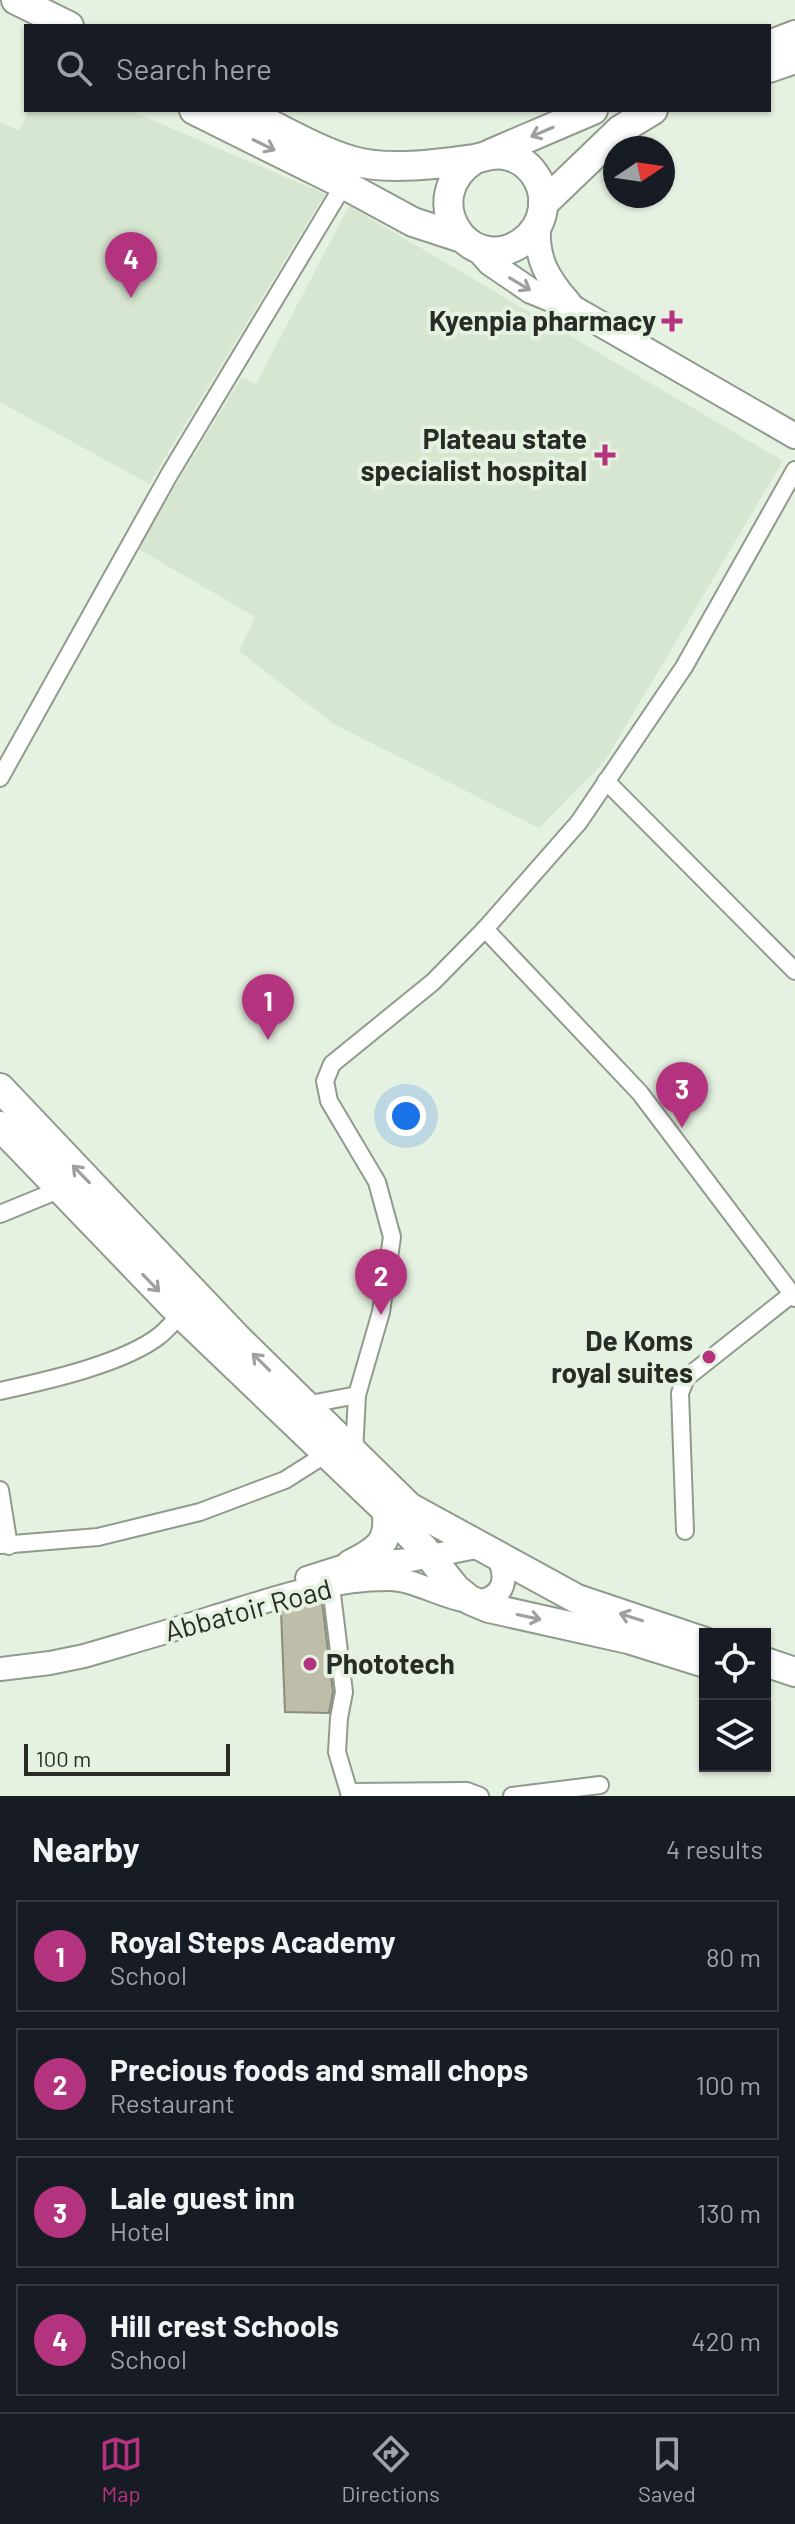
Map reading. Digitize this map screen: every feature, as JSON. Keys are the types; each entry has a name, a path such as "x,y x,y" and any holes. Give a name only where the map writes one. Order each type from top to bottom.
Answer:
{"highway":[{"path":"16,0 65,24"},
{"path":"0,13 24,26"},
{"path":"771,44 795,35"},
{"path":"771,67 795,59"},
{"path":"198,112 413,222 469,243 504,250 518,246 529,237 540,215 620,130 650,112"},
{"path":"246,112 352,161 388,166 483,156 510,157 528,167 540,184 540,215"},
{"path":"469,243 449,215 449,188 455,176 483,156 588,112"},
{"path":"0,1088 119,1232 181,1314 386,1510 456,1589 476,1602 499,1611 628,1639 699,1661"},
{"path":"3,1133 61,1189 119,1232 305,1405 409,1507 577,1599 699,1640"},
{"path":"351,1564 372,1553 385,1539 389,1524 386,1510"},
{"path":"771,1664 795,1672"},
{"path":"771,1684 795,1692"}],"main road":[{"path":"540,215 537,248 542,267 573,308"},
{"path":"469,243 531,291 573,308 795,436"}],"street":[{"path":"0,778 169,475 343,184 359,174 388,166"},
{"path":"354,1453 357,1395 381,1312 392,1237 377,1182 329,1101 325,1081 332,1064 433,982 485,929 579,822 684,667 795,470"},
{"path":"606,781 795,971"},
{"path":"485,929 640,1093 793,1296 686,1378 680,1393 685,1531"},
{"path":"0,1214 61,1189"},
{"path":"0,1391 117,1358 158,1337 181,1314"},
{"path":"305,1405 357,1395"},
{"path":"0,1490 4,1546 98,1537 200,1512 285,1480 326,1454"},
{"path":"476,1602 493,1597 504,1580 502,1562 488,1550"},
{"name":"Abbatoir Road","path":"0,1656 49,1650 98,1639 351,1564 395,1562 488,1550"},
{"name":"Abbatoir Road","path":"0,1669 84,1656 289,1593 331,1586 393,1578 476,1602"},
{"path":"331,1586 344,1692 337,1752 351,1794 467,1791 480,1796"},
{"path":"512,1796 600,1785"}],"shaded area":[{"path":"28,112 134,112 325,194 149,484 0,402 0,122 19,131"},
{"path":"349,206 783,461 605,761 539,828 332,723 239,651 255,617 137,548 242,377 256,384"}],"building":[{"name":"Phototech","path":"322,1601 333,1692 329,1713 285,1712 281,1611"}],"place":[{"name":"Hill crest Schools","path":"131,298"},
{"name":"Kyenpia pharmacy","path":"672,321"},
{"name":"Plateau state specialist hospital","path":"605,455"},
{"name":"Royal Steps Academy","path":"268,1040"},
{"name":"Lale guest inn","path":"682,1128"},
{"name":"Precious foods and small chops","path":"381,1315"},
{"name":"De Koms royal suites","path":"709,1357"},
{"name":"Phototech","path":"310,1664"}]}
